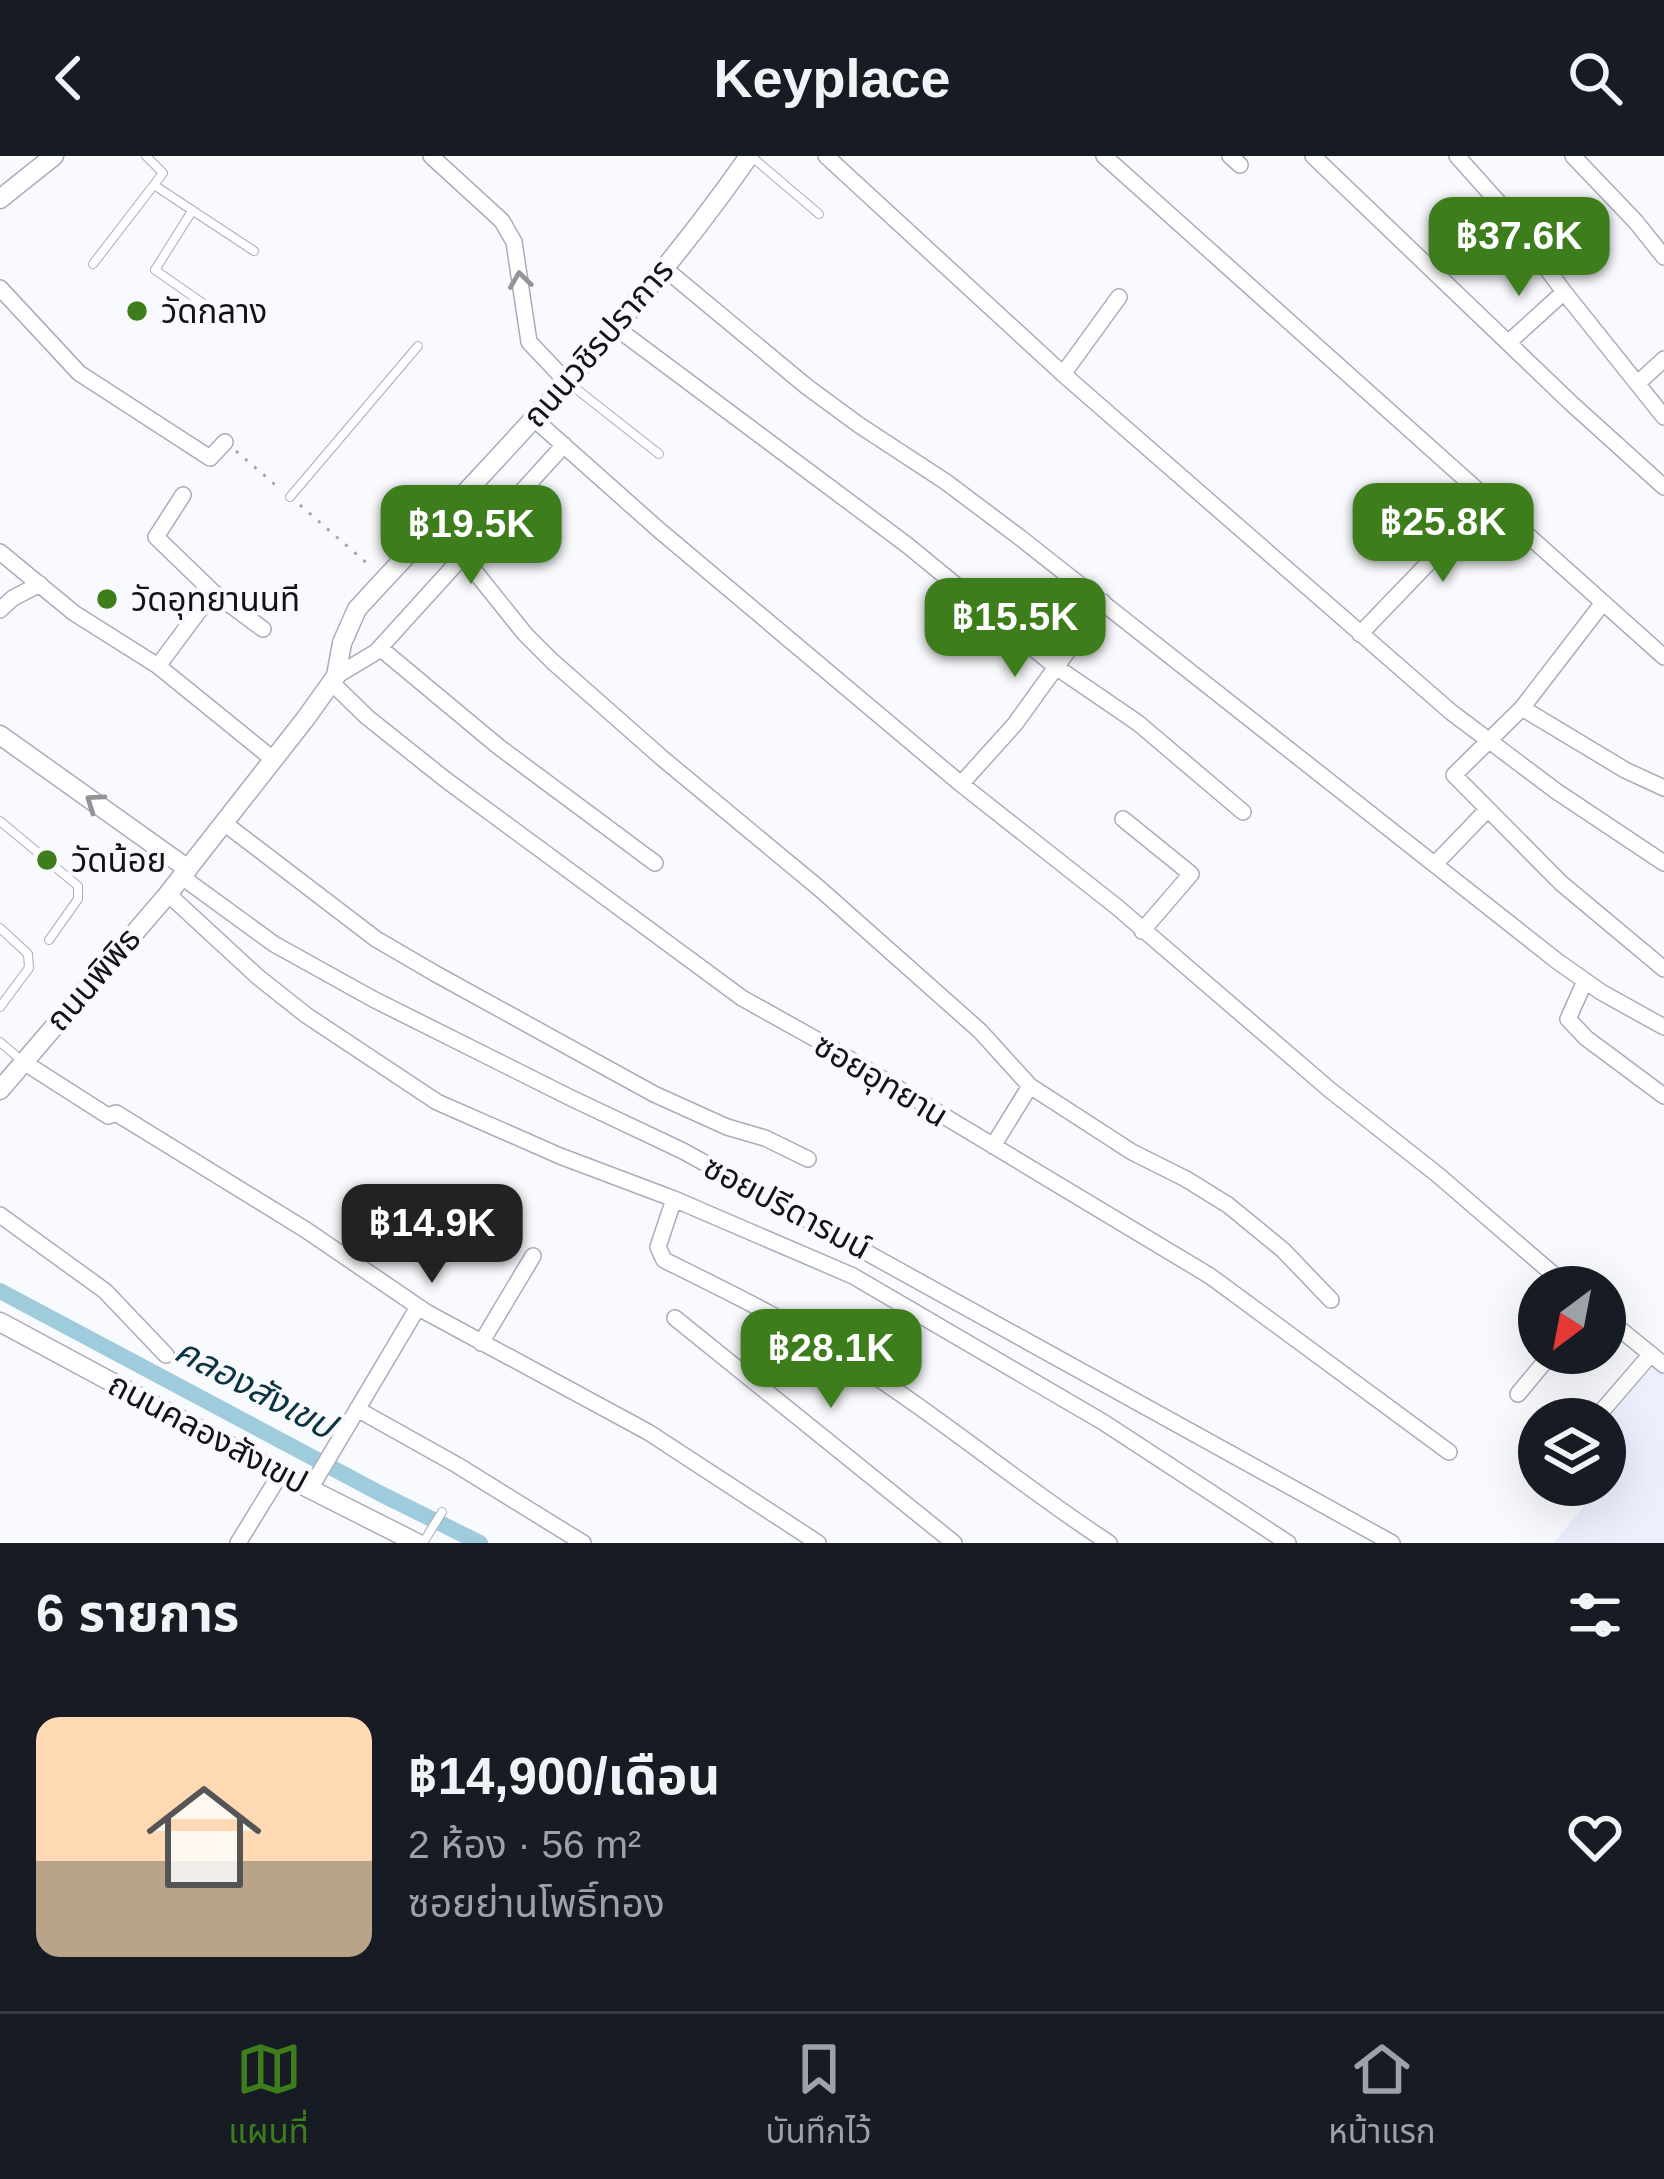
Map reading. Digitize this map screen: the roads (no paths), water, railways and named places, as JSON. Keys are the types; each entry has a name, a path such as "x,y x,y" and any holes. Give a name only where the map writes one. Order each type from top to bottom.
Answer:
{"street":[{"path":"0,200 54,156"},
{"path":"430,156 502,221 514,242 529,342 566,381"},
{"name":"ถนนวชิรปราการ","path":"185,873 333,679 357,609 615,327 707,217 750,156"},
{"path":"826,156 1063,374 1487,742 1664,863"},
{"path":"1104,156 1664,657"},
{"path":"1313,156 1664,487"},
{"path":"1457,156 1664,417"},
{"path":"1573,156 1664,257"},
{"path":"664,268 806,386 946,482 1585,981 1664,1027"},
{"path":"0,287 79,373 210,458 225,442"},
{"path":"1508,343 1564,292"},
{"path":"1063,374 1119,298"},
{"path":"615,327 908,545 1056,667 1138,723 1243,812"},
{"path":"1638,382 1664,359"},
{"path":"533,418 961,784 1117,907 1544,1266"},
{"path":"333,679 380,648 564,445"},
{"path":"183,495 156,538 213,592 263,629"},
{"path":"1360,634 1490,500"},
{"path":"445,513 478,542"},
{"path":"0,552 74,613 158,666 274,760"},
{"path":"464,558 552,661 980,1031 1030,1086 1132,1152 1228,1205 1283,1250 1331,1300"},
{"path":"0,610 40,584"},
{"path":"158,666 213,592"},
{"path":"961,784 1015,724 1103,602"},
{"path":"1602,604 1522,708 1454,775 1561,883 1664,969"},
{"path":"380,648 499,747 655,862"},
{"name":"ซอยอุทยาน","path":"333,679 368,717 414,755 742,998 1210,1276 1449,1453"},
{"path":"1522,708 1624,770 1664,788"},
{"path":"0,735 185,873"},
{"path":"1436,864 1488,809"},
{"path":"1124,819 1191,874 1142,931"},
{"path":"224,823 376,939 436,974 654,1094 808,1159"},
{"name":"ถนนพิพิธ","path":"0,1090 185,873"},
{"name":"ซอยปรีดารมน์","path":"185,873 274,944 373,999 683,1151 1391,1543"},
{"path":"168,894 307,1015 437,1102 853,1276 1102,1422 1288,1543"},
{"path":"1585,981 1568,1019 1664,1096"},
{"path":"22,1061 305,1230 418,1307 649,1432 818,1543"},
{"path":"993,1146 1030,1086"},
{"path":"674,1198 658,1247 664,1260 782,1319 866,1370 1108,1543"},
{"path":"0,1215 105,1292 166,1355"},
{"path":"481,1343 533,1256"},
{"path":"310,1489 418,1307"},
{"path":"675,1318 955,1543"},
{"name":"ถนนคลองสังเขป","path":"0,1322 420,1543"},
{"path":"1617,1398 1658,1359 1626,1334"},
{"path":"1518,1394 1535,1374"},
{"path":"357,1408 583,1543"},
{"path":"238,1543 281,1473"}],"lane":[{"path":"93,264 163,173 146,156"},
{"path":"750,156 820,214"},
{"path":"154,185 254,251"},
{"path":"192,211 155,270 217,313"},
{"path":"290,497 418,346"},
{"path":"566,381 659,454"},
{"path":"0,821 78,886 78,899 49,940"},
{"path":"0,928 28,954 29,968 0,1007"},
{"path":"0,1042 22,1061"},
{"path":"420,1543 442,1512"}],"waterway":[{"name":"คลองสังเขป","path":"0,1291 480,1543"}],"place":[{"name":"วัดกลาง","path":"137,311"},
{"name":"วัดอุทยานนที","path":"107,599"},
{"name":"วัดน้อย","path":"47,860"}]}
